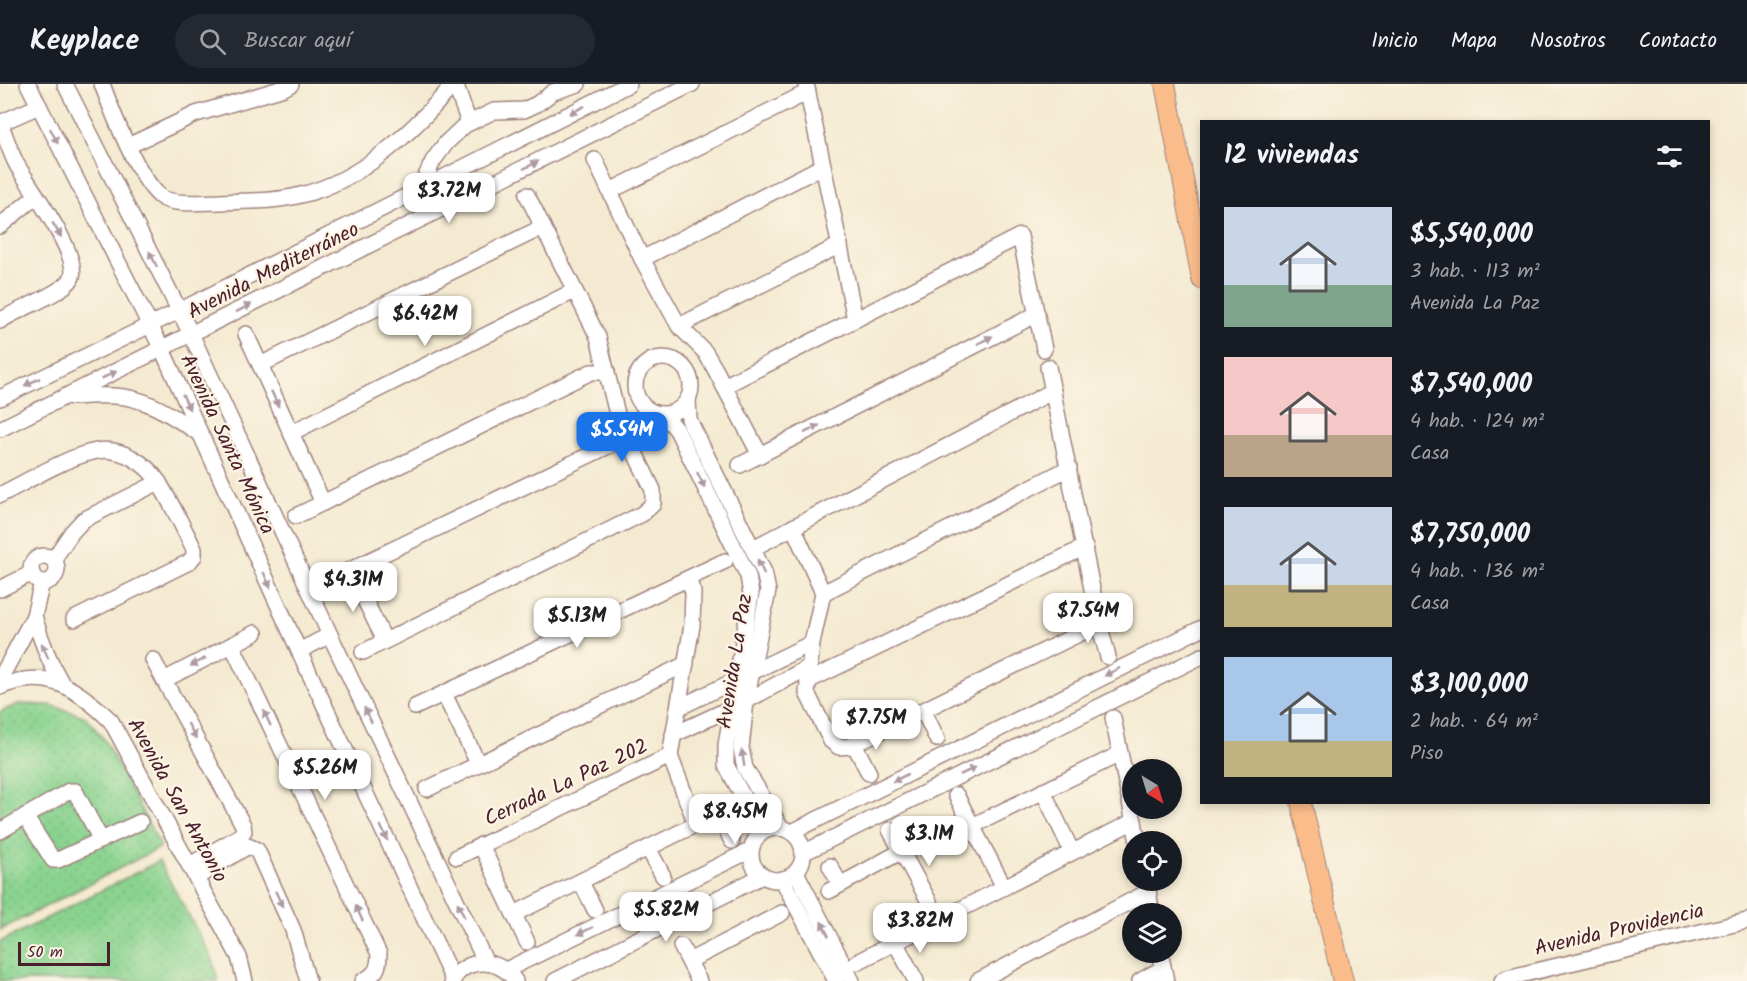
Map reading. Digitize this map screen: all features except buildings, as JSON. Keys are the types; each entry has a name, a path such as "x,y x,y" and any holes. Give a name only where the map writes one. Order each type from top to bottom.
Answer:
{"main road":[{"path":"1165,84 1200,268"},
{"path":"1301,804 1343,981"}],"street":[{"path":"28,84 149,325"},
{"path":"65,84 180,311"},
{"path":"102,84 113,116 147,179 162,198 181,203 269,200 302,195 331,185 366,166 404,135 455,84 469,123"},
{"path":"128,146 196,114 291,84"},
{"path":"420,189 433,161 446,143 469,123 494,111 524,110 553,92 578,84"},
{"name":"Avenida Mediterráneo","path":"0,398 180,311 629,84"},
{"name":"Avenida Mediterráneo","path":"0,429 692,84"},
{"path":"610,191 807,88 855,320"},
{"path":"0,321 62,288 71,279 74,268 66,244 17,164 0,123 39,106"},
{"path":"595,160 642,259 679,326 705,352 760,455"},
{"path":"642,259 823,166"},
{"path":"363,652 649,510 653,504 653,490 618,418 598,337 527,195"},
{"path":"0,226 36,196"},
{"path":"260,365 543,227"},
{"path":"724,386 1020,236 1044,349"},
{"path":"679,326 840,245"},
{"path":"291,433 574,291"},
{"name":"Avenida Santa Mónica","path":"180,311 330,635 486,963"},
{"path":"740,465 1037,314"},
{"name":"Avenida Santa Mónica","path":"149,325 452,980"},
{"path":"246,334 323,503"},
{"path":"683,366 705,352"},
{"path":"611,392 628,386 640,370 656,359 666,358 683,366 692,383 688,400 682,407 669,414 635,410 618,418"},
{"path":"1048,367 1099,624 1108,657"},
{"path":"692,383 715,369"},
{"path":"296,516 591,372 607,372"},
{"path":"636,378 636,396 641,404 654,412"},
{"path":"759,545 1053,391"},
{"path":"66,397 116,396 143,401 170,413 201,435"},
{"name":"Avenida La Paz","path":"688,400 689,419 692,426 764,572 768,591 746,701 741,748 745,768 786,830"},
{"name":"Avenida La Paz","path":"654,412 671,423 677,430 748,576 751,594 735,680 726,745 726,765 762,832"},
{"path":"327,581 627,437"},
{"path":"0,495 78,456 97,451 111,450 128,456 144,465 159,482 194,549 194,556 189,562 74,619"},
{"path":"823,593 1069,468"},
{"path":"62,684 41,642 34,616 37,577 32,563 35,559 44,556 53,560 83,520 159,482"},
{"path":"793,527 823,593 812,643 807,693 831,741 839,747 854,744 1099,624"},
{"name":"Cerrada La Paz 202","path":"673,735 1085,547"},
{"path":"415,707 725,561"},
{"path":"350,570 385,641"},
{"path":"0,589 37,577"},
{"name":"Cerrada La Paz 202","path":"688,579 693,592 694,604 686,664 669,756 696,824"},
{"path":"0,679 34,616"},
{"path":"786,830 1200,628"},
{"path":"164,680 255,633"},
{"path":"299,651 330,635"},
{"path":"678,708 812,643"},
{"path":"232,645 379,954 379,967 372,976 363,981"},
{"path":"803,853 1200,657"},
{"path":"153,660 243,825 244,831 240,836 194,871"},
{"path":"427,789 686,664"},
{"name":"Avenida San Antonio","path":"0,687 14,681 37,678 62,684 89,700 111,721 239,957 245,981"},
{"path":"444,694 478,763"},
{"path":"922,710 937,739"},
{"path":"1113,718 1136,831"},
{"path":"854,744 869,773"},
{"path":"972,826 1120,754"},
{"name":"Cerrada La Paz 202","path":"458,857 669,756"},
{"path":"1,827 69,791 75,791 101,840"},
{"path":"1044,791 1072,852"},
{"path":"956,795 1004,887"},
{"path":"514,914 717,815 732,841"},
{"path":"25,816 53,860 58,860 140,822"},
{"path":"857,962 1134,821"},
{"path":"772,828 786,830 800,841 803,859 789,876 773,880 762,876 751,861 754,840 762,832 772,828"},
{"path":"890,830 939,920"},
{"name":"Cerrada La Paz 202","path":"481,845 527,942"},
{"path":"194,871 248,846 257,850 293,930 308,981"},
{"path":"648,848 663,876"},
{"path":"452,980 469,965 486,963 495,964 511,975 751,850"},
{"path":"831,866 835,888 902,851"},
{"path":"555,981 762,876"},
{"path":"789,876 836,981"},
{"path":"789,876 852,981"},
{"path":"581,882 595,910"},
{"path":"978,981 1138,891"},
{"path":"689,961 782,913"},
{"name":"Avenida Providencia","path":"1502,981 1747,921"},
{"path":"895,942 916,981"},
{"path":"681,946 699,981"},
{"path":"1140,981 1165,975"}],"green space":[{"path":"18,704 50,705 86,717 105,741 161,847 0,930 0,712"},
{"path":"159,861 213,960 218,981 0,981 0,942"}]}
